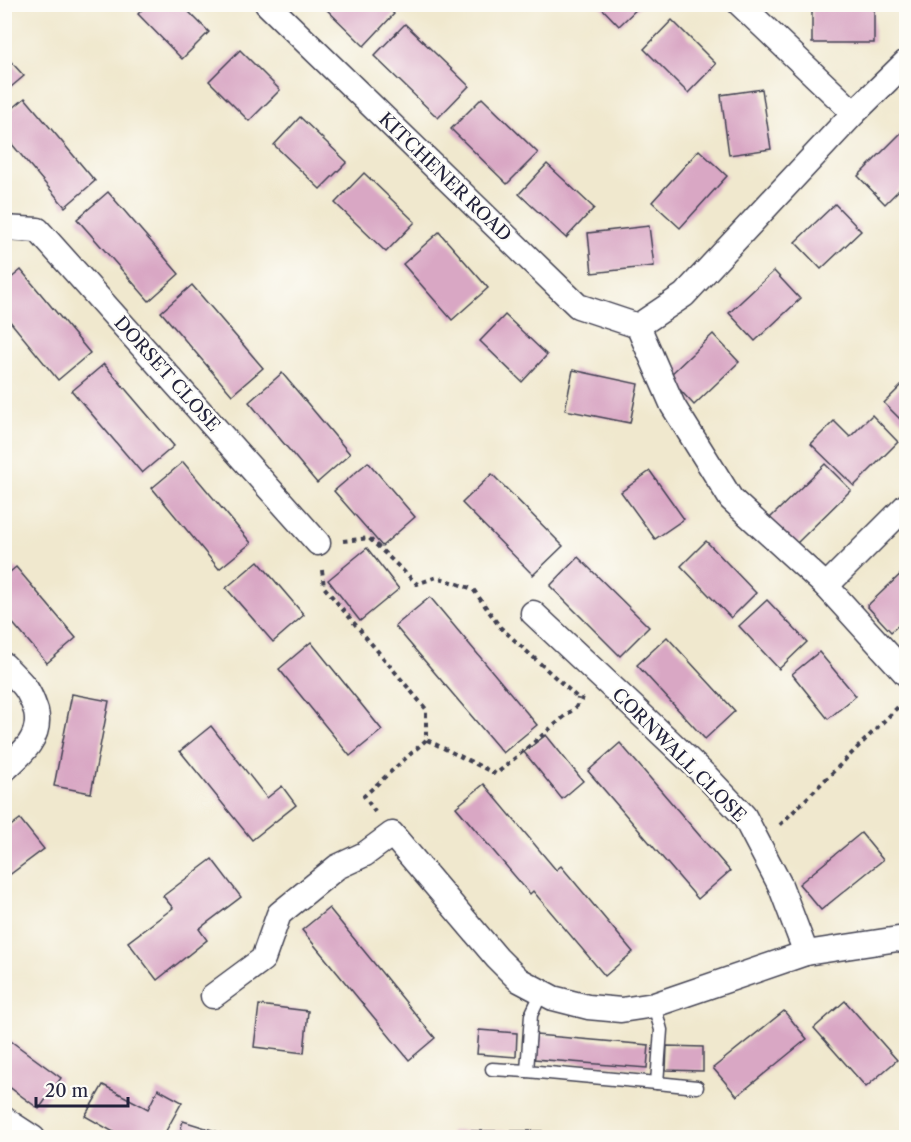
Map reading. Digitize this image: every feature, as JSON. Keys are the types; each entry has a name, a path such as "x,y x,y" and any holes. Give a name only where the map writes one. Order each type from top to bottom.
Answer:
{"street":[{"name":"KITCHENER ROAD","path":"267,4 578,306 638,326"},
{"path":"740,4 854,113"},
{"path":"906,62 854,113 684,295 638,326 673,406 731,499 826,586 906,674"},
{"name":"DORSET CLOSE","path":"4,228 38,230 318,543"},
{"path":"826,586 906,506"},
{"name":"CORNWALL CLOSE","path":"533,613 707,777 744,816 780,885 806,953"},
{"path":"4,665 31,696 38,720 35,735 22,754 4,770"},
{"path":"213,996 263,959 279,914 337,867 365,854 392,834 497,958 519,980 553,998 588,1007 621,1010 654,1005 806,953 898,939 906,941"},
{"path":"4,1119 33,1137"}],"lane":[{"path":"527,1071 531,1015 542,992"},
{"path":"654,1005 661,1030 657,1083"},
{"path":"492,1069 697,1087"}],"path":[{"path":"392,834 364,796 426,740 426,709 324,587 318,543 369,538 417,584 437,577 473,589 500,627 578,698 589,701"},
{"path":"426,740 496,774 577,706 578,698"},
{"path":"760,845 906,699"}],"building":[{"path":"147,4 181,4 209,32 182,59 138,14"},
{"path":"321,4 384,4 394,14 364,46"},
{"path":"598,4 642,4 619,26"},
{"path":"874,4 874,43 812,43 812,5"},
{"path":"672,20 716,64 688,93 644,49"},
{"path":"405,24 469,86 438,118 374,56"},
{"path":"240,50 280,90 249,121 209,81"},
{"path":"4,54 24,76 4,93"},
{"path":"762,89 771,149 729,155 721,95"},
{"path":"25,98 95,181 65,207 5,136 5,115"},
{"path":"482,98 538,153 507,184 451,129"},
{"path":"300,117 347,162 320,189 274,145"},
{"path":"906,128 906,183 885,204 858,176"},
{"path":"699,150 727,176 680,228 652,202"},
{"path":"547,164 594,208 566,238 519,194"},
{"path":"364,173 415,222 386,252 335,203"},
{"path":"108,192 179,274 149,301 77,219"},
{"path":"835,204 861,231 821,269 795,242"},
{"path":"649,226 654,266 592,273 588,233"},
{"path":"439,232 488,288 452,320 403,264"},
{"path":"21,270 90,353 58,380 4,314 4,284"},
{"path":"774,271 800,299 755,341 729,313"},
{"path":"192,285 263,368 232,395 161,312"},
{"path":"505,315 547,355 522,382 480,341"},
{"path":"713,334 739,362 694,405 668,377"},
{"path":"104,364 174,446 142,473 72,391"},
{"path":"573,370 638,384 630,423 565,410"},
{"path":"282,373 350,454 317,483 249,402"},
{"path":"906,381 906,425 884,403"},
{"path":"872,415 898,442 854,486 811,444 834,421 850,437"},
{"path":"183,462 251,543 219,569 152,488"},
{"path":"368,462 415,517 382,546 334,491"},
{"path":"825,464 851,490 795,545 769,519"},
{"path":"650,471 684,519 655,539 621,492"},
{"path":"492,474 563,546 533,575 462,503"},
{"path":"706,541 756,593 731,618 681,566"},
{"path":"367,548 399,589 360,621 328,580"},
{"path":"578,557 649,627 620,656 550,586"},
{"path":"258,561 304,615 273,642 226,588"},
{"path":"16,567 76,638 47,663 4,613 4,577"},
{"path":"906,569 906,618 891,632 867,606"},
{"path":"430,597 537,725 503,753 395,626"},
{"path":"767,600 807,642 779,669 739,626"},
{"path":"667,637 735,711 705,739 637,665"},
{"path":"311,642 382,730 350,756 279,669"},
{"path":"819,652 856,696 828,719 792,674"},
{"path":"72,694 109,701 91,793 54,786"},
{"path":"211,726 267,798 282,786 296,805 252,840 180,751"},
{"path":"546,735 583,781 562,799 524,752"},
{"path":"620,743 730,871 698,899 588,771"},
{"path":"484,784 556,870 561,866 633,952 605,976 533,891 530,894 456,807"},
{"path":"20,819 44,849 4,879 4,831"},
{"path":"861,833 883,860 821,910 799,884"},
{"path":"212,859 241,897 199,929 207,940 157,980 128,942 173,908 163,896"},
{"path":"329,908 435,1038 409,1060 302,930"},
{"path":"845,1001 897,1060 866,1087 814,1028"},
{"path":"259,1005 308,1011 304,1053 254,1047"},
{"path":"784,1011 807,1039 737,1096 713,1068"},
{"path":"479,1030 517,1033 516,1057 477,1054"},
{"path":"536,1035 649,1045 647,1068 534,1059"},
{"path":"4,1036 61,1078 39,1109 4,1083"},
{"path":"667,1046 703,1047 703,1071 666,1070"},
{"path":"103,1085 148,1109 158,1089 182,1102 162,1138 146,1138 141,1135 139,1138 124,1138 85,1116"},
{"path":"183,1121 235,1137 235,1138 178,1138"},
{"path":"450,1131 542,1131 542,1138 450,1138"}]}
